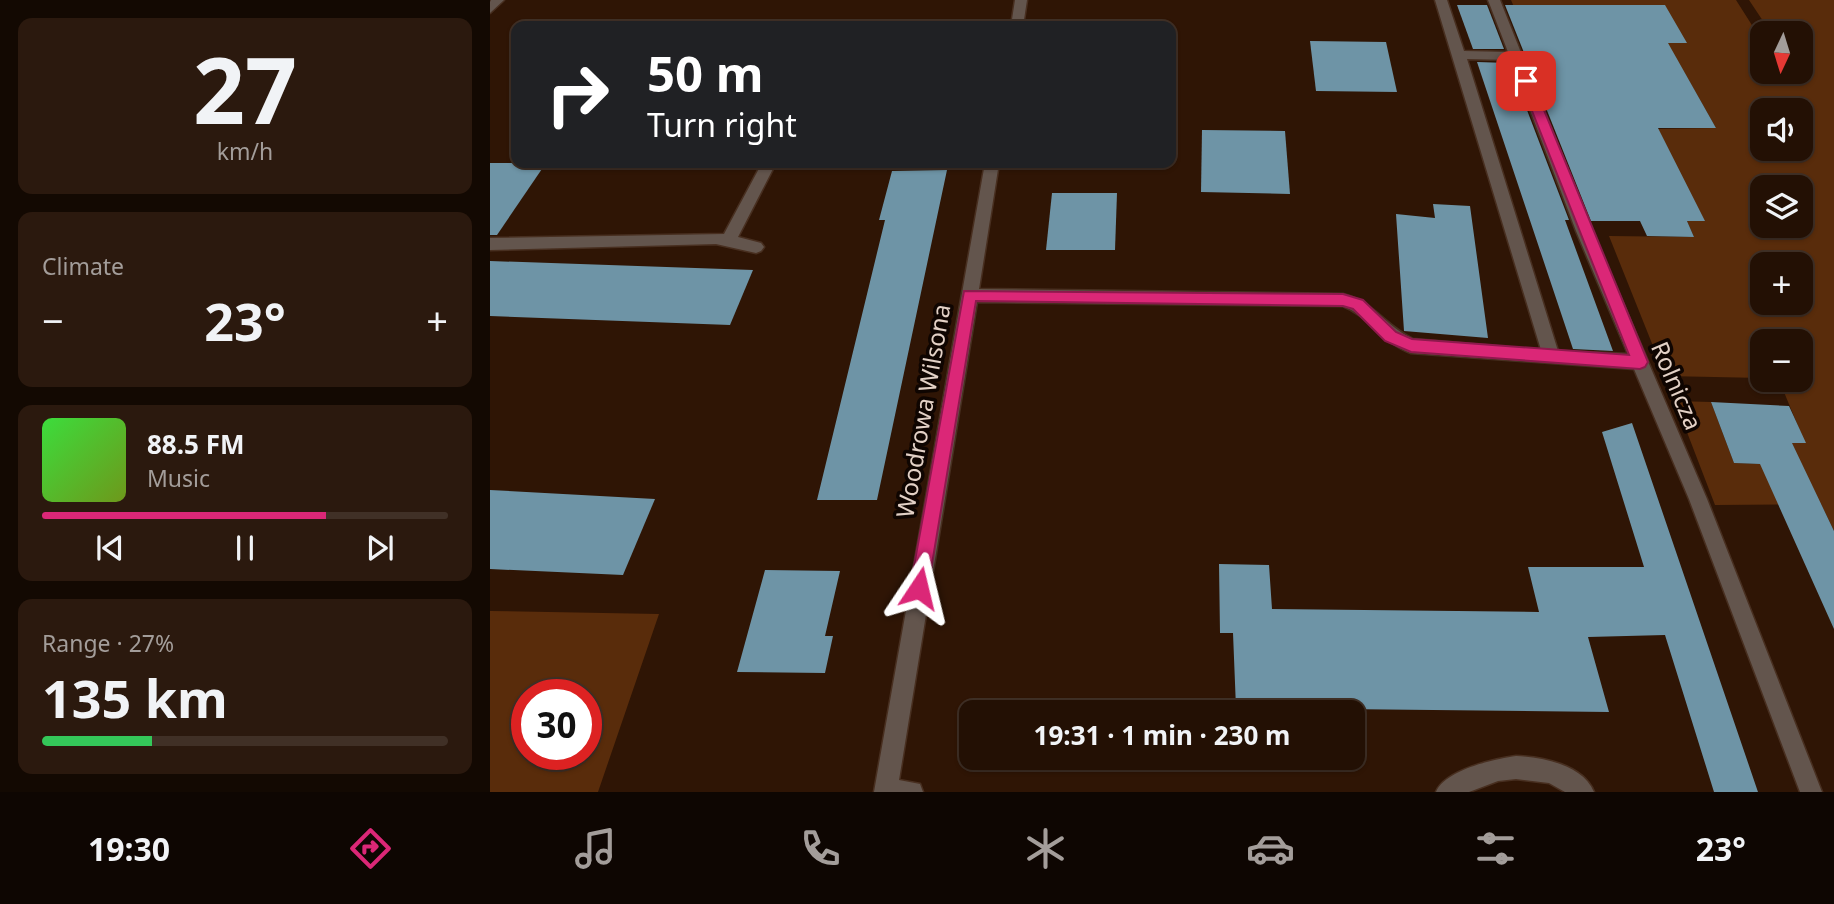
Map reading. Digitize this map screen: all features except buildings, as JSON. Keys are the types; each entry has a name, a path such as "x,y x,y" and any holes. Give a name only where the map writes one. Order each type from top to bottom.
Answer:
{"street":[{"path":"490,9 498,0"},
{"path":"1018,21 1021,0"},
{"path":"1441,0 1552,358"},
{"name":"Rolnicza","path":"1494,0 1584,231 1698,499 1811,792"},
{"path":"1459,55 1516,55"},
{"path":"729,239 766,168"},
{"name":"Woodrowa Wilsona","path":"885,791 991,168"},
{"path":"490,244 707,238 729,239 756,247"},
{"path":"969,295 1343,300 1358,304 1390,336 1411,346 1552,358 1640,362"},
{"path":"1447,792 1497,768 1518,766 1534,767 1561,776 1583,792"},
{"path":"885,791 912,792"}],"shaded area":[{"path":"1511,0 1736,0 1750,22 1750,84 1813,84 1813,21 1763,21 1749,0 1834,0 1834,531 1821,504 1715,505 1675,401 1711,402 1734,463 1789,465 1780,442 1805,443 1784,392 1813,392 1813,329 1750,329 1750,378 1665,376 1609,236 1694,237 1687,221 1704,221 1658,129 1716,128 1684,72 1523,28"},
{"path":"490,611 659,614 598,792 490,792"}],"route":[{"path":"919,588 969,295 1343,300 1358,304 1390,336 1411,346 1552,358 1640,362 1584,231 1526,81"}]}
